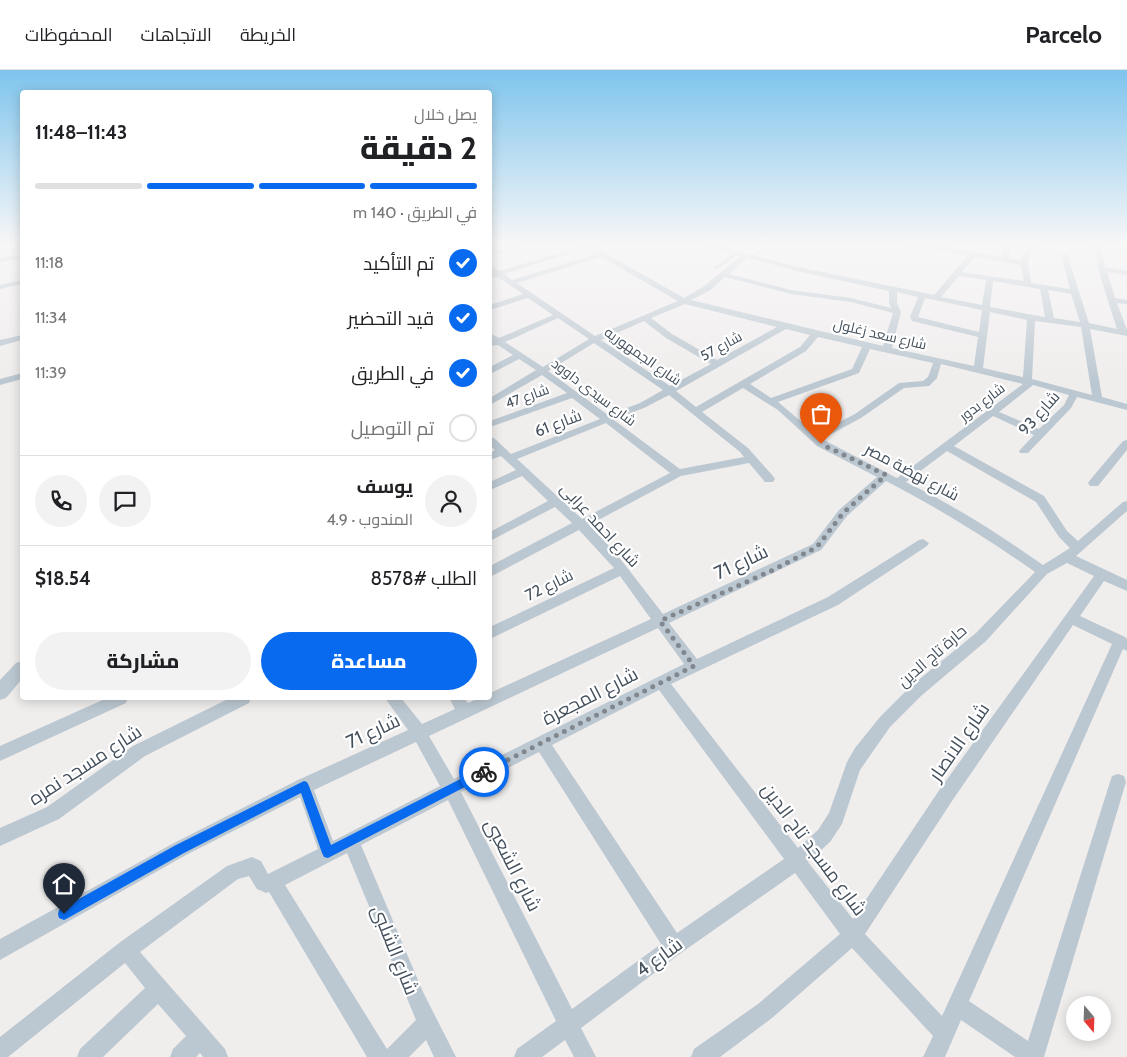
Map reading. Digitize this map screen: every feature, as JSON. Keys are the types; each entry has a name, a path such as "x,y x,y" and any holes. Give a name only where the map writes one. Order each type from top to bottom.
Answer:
{"street":[{"name":"شارع الجمهوريه","path":"519,289 595,339 697,411 734,441 753,459 769,479"},
{"name":"شارع سعد زغلول","path":"663,289 684,301 816,334 1028,381 1127,406"},
{"path":"492,401 595,339 684,301 706,289"},
{"path":"779,289 851,300 897,312"},
{"path":"893,289 1031,318 1085,325 1125,333"},
{"path":"887,349 897,312 893,302 893,289"},
{"path":"936,298 944,289"},
{"path":"978,370 989,289"},
{"path":"1044,289 1050,320"},
{"path":"1057,289 1075,292"},
{"path":"1074,289 1085,325 1097,399"},
{"path":"1108,289 1125,333"},
{"path":"492,307 528,295"},
{"path":"922,295 914,317 915,319 982,335"},
{"path":"1111,300 1127,302"},
{"path":"493,341 559,316"},
{"path":"645,318 669,336 718,364"},
{"name":"شارع بدور","path":"893,478 947,446 1026,387 1028,381 1031,318"},
{"name":"شارع 57","path":"670,391 785,326"},
{"path":"697,411 803,349 816,334"},
{"path":"0,343 20,338"},
{"name":"شارع سيدى داوود","path":"493,341 520,355 543,371 678,473"},
{"path":"771,401 856,371 867,345"},
{"path":"492,370 520,355"},
{"path":"814,439 858,416 900,386 926,384 932,378 938,361"},
{"path":"0,382 20,377"},
{"name":"شارع نهضة مصر","path":"744,384 791,416 814,439 828,448 893,478 972,523 1043,571"},
{"name":"شارع 61","path":"492,457 506,454 608,420 670,391"},
{"name":"شارع 93","path":"1024,451 1068,406 1074,393"},
{"name":"شارع 47","path":"492,423 574,394"},
{"path":"992,412 1041,434"},
{"name":"شارع احمد عرابى","path":"492,442 581,524 622,569 694,666"},
{"path":"1094,483 1127,443"},
{"path":"947,446 1040,499 1073,553 1102,574 1126,584"},
{"path":"492,571 678,473 753,459"},
{"path":"492,485 524,471"},
{"name":"شارع 71","path":"492,698 773,570 817,547 843,513 893,478"},
{"path":"492,536 556,501"},
{"name":"حارة تاج الدين","path":"796,861 824,836 836,818 853,766 860,753 885,722 916,691 981,637 1043,571 1073,553 1127,504"},
{"name":"شارع المجعرة","path":"273,882 661,682 832,601 924,543"},
{"name":"شارع 72","path":"492,632 622,569"},
{"name":"شارع الانصار","path":"702,1057 765,1011 854,935 946,795 1102,574"},
{"path":"934,1057 1123,643 1071,618"},
{"path":"0,692 20,670"},
{"name":"شارع مسجد تاج الدين","path":"661,682 854,935 944,1034"},
{"path":"0,754 117,700"},
{"name":"شارع مسجد نمره","path":"0,837 53,813 139,751 240,700"},
{"name":"شارع الشعبى","path":"394,700 419,732 451,789 585,1057"},
{"path":"458,700 465,710"},
{"name":"شارع 71","path":"0,950 180,849 304,786 487,700"},
{"path":"542,743 674,946"},
{"path":"957,1005 1033,1057 1118,782"},
{"path":"304,786 328,853"},
{"name":"شارع الشلبى","path":"350,841 427,1024 445,1057"},
{"name":"شارع 4","path":"524,1057 674,946 796,861"},
{"path":"0,1050 126,950 233,872 252,866 262,882 266,884 273,882 379,1057"},
{"path":"126,950 217,1057"},
{"path":"88,1057 159,989"},
{"path":"394,1057 427,1024"},
{"path":"181,1057 200,1037"}],"way so far":[{"path":"484,772 694,666 660,621 773,570 817,547 843,513 886,475 821,444"}],"route":[{"path":"64,914 180,849 304,786 328,853 484,772"}]}
